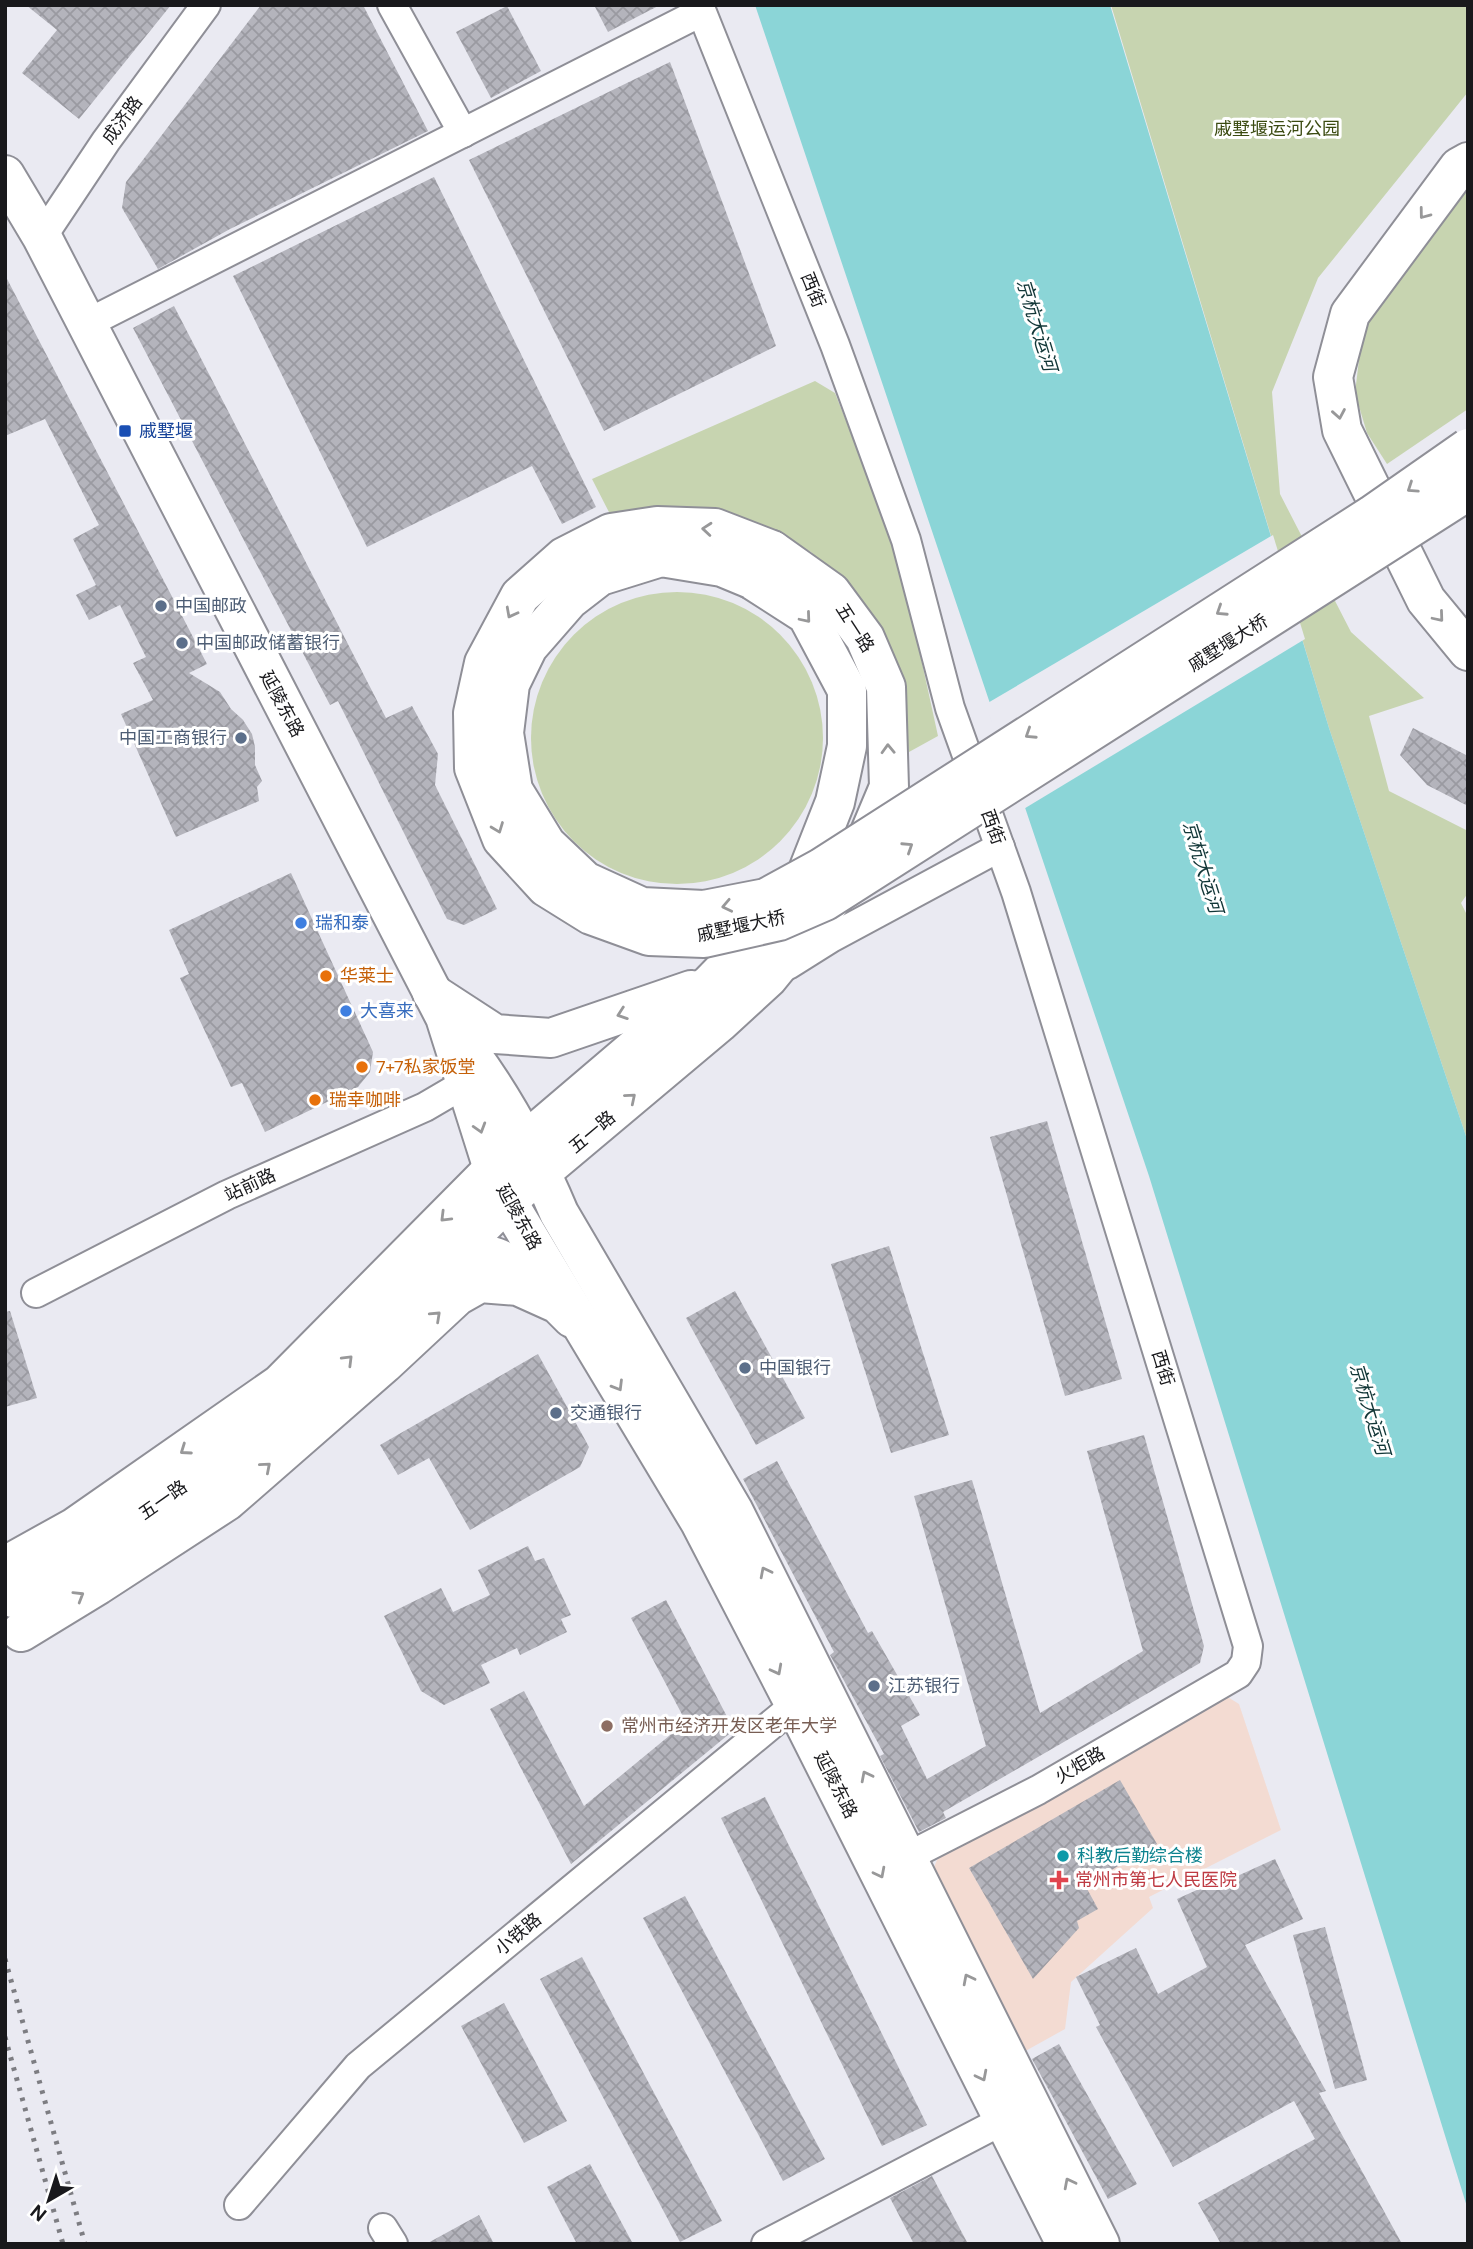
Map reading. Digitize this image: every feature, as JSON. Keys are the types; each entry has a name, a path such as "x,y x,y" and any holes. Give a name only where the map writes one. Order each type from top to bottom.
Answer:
{"main road":[{"path":"1465,162 1350,314 1333,377 1342,430 1426,600 1468,651"},
{"name":"延陵东路","path":"5,175 42,237 438,1005 500,1185 700,1522 907,1857 1018,2113 1066,2244"},
{"name":"戚墅堰大桥","path":"761,564 722,566 661,557 600,576 569,600 528,647 510,684 504,733 513,790 546,844 585,881 642,907 704,910 766,898 821,868 1372,514 1468,448"},
{"name":"戚墅堰大桥","path":"761,564 715,528 657,526 611,533 564,556 520,596 484,663 473,713 474,768 502,839 546,887 590,915 649,936 704,938 779,921 825,901 1468,491"},
{"name":"五一路","path":"13,1599 75,1527 280,1384 500,1185 719,1023 768,978 852,875 889,787 886,687 866,638 831,592 761,564"},
{"name":"五一路","path":"534,1158 748,945 807,873 835,802 847,746 847,690 807,615 761,564"},
{"path":"438,1005 495,1034 551,1038 710,984"},
{"name":"延陵东路","path":"438,1005 489,1077 534,1158 558,1213 733,1510 809,1698 1018,2113 1100,2244"},
{"name":"五一路","path":"13,1599 82,1556 306,1402 451,1258 500,1185"},
{"path":"451,1258 473,1253 498,1256 558,1304 587,1334"},
{"path":"13,1599 98,1585 227,1502 457,1296 480,1283 518,1286 558,1304"}],"street":[{"name":"成济路","path":"42,237 106,141 206,5"},
{"path":"392,5 463,133"},
{"path":"86,324 463,133 700,9"},
{"name":"西街","path":"700,9 835,345 906,540 950,708 1020,905 1248,1646 1247,1662"},
{"path":"768,978 831,938 1000,847"},
{"name":"站前路","path":"36,1293 227,1195 425,1107 466,1083"},
{"name":"火炬路","path":"907,1857 1038,1790 1238,1674 1247,1662"},
{"name":"小铁路","path":"239,2205 358,2066 809,1698"},
{"path":"766,2244 1018,2113"}],"shaded area":[{"name":"常州市第七人民医院","path":"1226,1696 1239,1704 1281,1830 1149,1897 1153,1908 1071,1982 1065,2029 1020,2054 932,1872 937,1860 948,1851 1050,1799"}],"green space":[{"name":"戚墅堰运河公园","path":"1111,5 1468,5 1468,92 1318,278 1272,392 1280,494 1351,632 1424,698 1369,716 1389,791 1468,831 1468,893 1461,903 1468,917 1468,1142 1329,728"},
{"path":"1468,185 1468,409 1387,464 1367,433 1355,393 1364,318"},
{"path":"815,381 835,393 898,553 938,736 909,752 897,669 866,606 811,552 744,518 677,509 611,516 592,479"},
{"path":"677,592 719,598 746,609 770,625 790,645 806,669 817,696 823,738 817,780 806,807 790,831 770,851 746,867 719,878 677,884 635,878 608,867 584,851 564,831 548,807 537,780 531,738 537,696 548,669 564,645 584,625 608,609 635,598"}],"water":[{"name":"京杭大运河","path":"755,5 1110,5 1329,728 1468,1142 1468,2210 1149,1176"}],"pier":[{"path":"1273,535 1305,639 1022,810 986,704"}],"building":[{"path":"26,5 171,5 79,119 22,73 57,30"},
{"path":"261,5 363,5 428,131 230,229 158,269 122,208 126,182"},
{"path":"594,5 660,5 608,32"},
{"path":"507,6 541,71 491,98 456,32"},
{"path":"670,62 776,346 604,431 469,160"},
{"path":"434,177 596,507 562,524 532,466 367,547 233,276"},
{"path":"5,275 207,664 189,673 220,692 252,734 255,765 262,781 257,787 259,801 176,837 121,714 153,700 133,663 146,657 120,605 89,620 76,595 96,585 73,539 99,525 45,419 5,436"},
{"path":"174,306 386,718 412,706 438,754 435,785 497,909 464,925 447,919 338,701 330,705 133,328"},
{"path":"1413,728 1468,756 1468,806 1427,785 1400,755"},
{"path":"291,873 373,1052 370,1072 358,1087 265,1132 242,1083 231,1087 180,978 189,974 169,930"},
{"path":"1047,1121 1122,1379 1065,1396 990,1137"},
{"path":"889,1246 949,1435 891,1453 831,1264"},
{"name":"中国银行","path":"735,1291 805,1418 756,1445 686,1318"},
{"path":"10,1311 37,1398 5,1407 5,1312"},
{"path":"538,1354 589,1447 580,1467 470,1530 429,1458 398,1475 380,1445"},
{"path":"1144,1435 1204,1646 1200,1663 943,1812 946,1818 919,1832 880,1756 884,1754 830,1655 834,1652 743,1479 777,1461 868,1633 872,1631 920,1715 901,1726 927,1779 986,1746 914,1496 972,1480 1040,1713 1143,1651 1087,1451"},
{"path":"528,1546 535,1561 544,1558 571,1615 561,1619 567,1632 520,1655 517,1648 481,1665 490,1683 444,1705 421,1691 384,1616 441,1588 453,1612 490,1595 478,1570"},
{"path":"666,1600 734,1730 571,1864 490,1709 524,1691 584,1806 686,1722 631,1618"},
{"name":"科教后勤综合楼","path":"1120,1780 1157,1844 1085,1885 1098,1909 1077,1921 1079,1928 1033,1979 969,1868"},
{"path":"765,1797 927,2125 882,2146 721,1818"},
{"path":"1275,1859 1303,1919 1245,1945 1326,2091 1319,2093 1402,2244 1221,2244 1198,2203 1315,2139 1294,2101 1173,2167 1096,2027 1100,2025 1076,1977 1136,1948 1158,1994 1207,1967 1177,1899 1210,1884 1211,1888"},
{"path":"685,1896 825,2159 783,2181 643,1918"},
{"path":"1325,1927 1367,2080 1335,2089 1293,1935"},
{"path":"582,1957 722,2221 680,2242 540,1979"},
{"path":"504,2003 567,2121 524,2143 461,2026"},
{"path":"1059,2044 1137,2184 1108,2199 1032,2059"},
{"path":"590,2164 633,2244 577,2244 547,2187"},
{"path":"932,2176 968,2244 914,2244 890,2198"},
{"path":"479,2215 494,2244 426,2244"}],"railway":[{"path":"5,1959 85,2244"},
{"path":"5,2037 63,2244"}],"place":[{"name":"戚墅堰","path":"125,431"},
{"name":"中国邮政","path":"161,606"},
{"name":"中国邮政储蓄银行","path":"182,643"},
{"name":"中国工商银行","path":"241,738"},
{"name":"瑞和泰","path":"301,923"},
{"name":"华莱士","path":"326,976"},
{"name":"大喜来","path":"346,1011"},
{"name":"7+7私家饭堂","path":"362,1067"},
{"name":"瑞幸咖啡","path":"315,1100"},
{"name":"中国银行","path":"745,1368"},
{"name":"交通银行","path":"556,1413"},
{"name":"江苏银行","path":"874,1686"},
{"name":"常州市经济开发区老年大学","path":"607,1726"},
{"name":"科教后勤综合楼","path":"1063,1856"},
{"name":"常州市第七人民医院","path":"1059,1880"}]}
